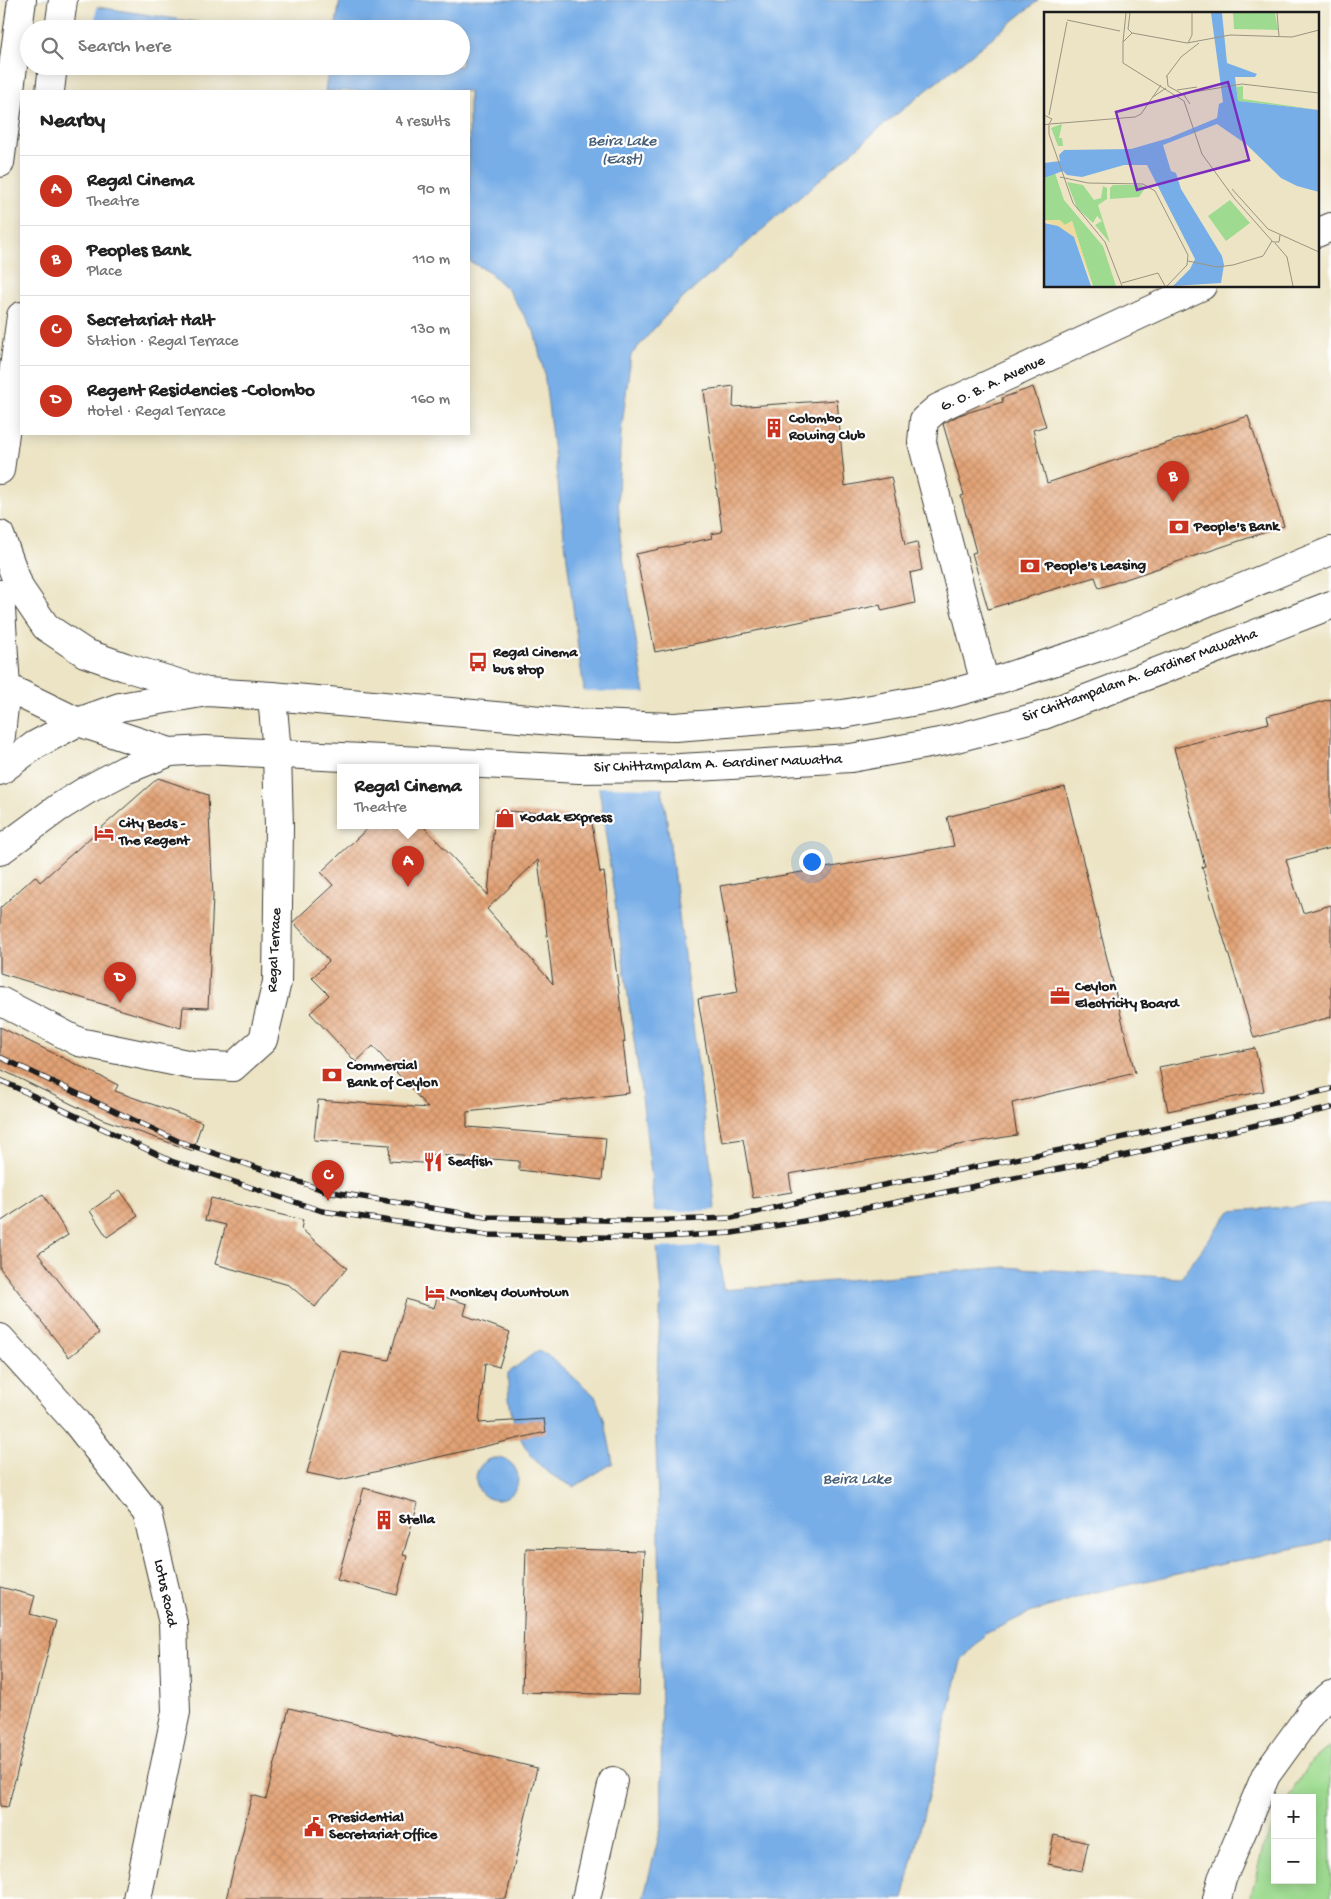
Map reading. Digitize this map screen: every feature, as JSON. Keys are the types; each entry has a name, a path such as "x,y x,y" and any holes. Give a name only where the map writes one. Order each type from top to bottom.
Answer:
{"main road":[{"path":"1,159 22,0"},
{"path":"60,20 62,0"},
{"path":"50,90 52,75"},
{"path":"1318,233 1331,227"},
{"name":"G. O. B. A. Avenue","path":"985,684 922,442 924,420 938,408 1198,288"},
{"path":"0,470 20,323"},
{"path":"0,535 20,589 46,626 85,653 207,692"},
{"path":"0,771 35,745 78,722 120,707 207,692 574,723 675,727 843,714 934,698 985,684 1099,647 1331,551"},
{"path":"0,594 3,685 0,745"},
{"name":"Sir Chittampalam A. Gardiner Mawatha","path":"479,764 579,769 680,768 851,758 945,741 1044,715 1331,605"},
{"path":"3,685 78,722 170,752"},
{"name":"Regal Terrace","path":"0,1001 79,1042 192,1065 233,1067 263,1040 277,982 279,827 277,754 272,696"},
{"name":"Sir Chittampalam A. Gardiner Mawatha","path":"170,752 205,750 478,764"},
{"path":"0,851 58,808 87,790 125,770 170,752"},
{"name":"Lotus Road","path":"0,1338 76,1422 147,1513 173,1623 176,1712 137,1899"},
{"path":"1217,1899 1222,1879 1266,1775 1313,1710 1331,1695"},
{"path":"586,1899 613,1781"}],"green space":[{"path":"1330,1746 1331,1899 1250,1899 1263,1848 1271,1831 1271,1884 1316,1884 1316,1794 1290,1794 1308,1765"}],"water":[{"path":"0,0 51,0 183,20 54,20"},
{"name":"Beira Lake","path":"340,0 1039,0 882,126 674,306 631,355 621,433 618,493 620,538 666,813 711,1168 723,1290 1005,1267 1181,1278 1230,1211 1331,1204 1331,1540 1091,1593 1027,1614 985,1634 961,1661 903,1899 643,1899 662,1824 659,1534 655,1415 661,1295 651,1173 643,1105 579,656 544,372 534,331 508,290 488,271 470,262 470,90 325,90 328,75 470,75 470,20 337,20"},
{"path":"537,1351 547,1354 595,1396 605,1422 613,1463 574,1487 551,1474 534,1459 526,1449 515,1425 509,1400 508,1373"},
{"path":"501,1458 509,1461 515,1467 518,1479 515,1491 509,1497 493,1500 485,1497 479,1491 476,1475 479,1467 485,1461"}],"pier":[{"path":"0,0 67,0 97,4 95,20 20,20 20,23 0,20"},
{"path":"0,77 81,90 20,90 20,113 0,110"},
{"path":"582,691 647,693 664,788 596,787"},
{"path":"718,1210 721,1245 654,1248 651,1212"}],"building":[{"path":"734,386 733,407 837,400 845,486 891,477 905,545 917,542 922,570 910,573 915,603 882,611 880,605 655,652 636,554 712,538 711,534 722,532 704,390"},
{"path":"1033,387 1046,426 1033,430 1047,483 1248,416 1284,526 1099,588 1095,577 988,609 972,553 976,552 961,496 964,495 943,424 959,415 1003,402 1002,398"},
{"path":"1331,699 1331,848 1286,860 1303,913 1331,905 1331,1017 1254,1038 1202,867 1205,866 1174,748 1269,723 1267,716"},
{"path":"158,778 208,795 213,896 208,1008 183,1007 181,1028 0,973 0,908 35,876 40,882"},
{"path":"1065,787 1135,1073 1012,1103 1017,1135 789,1174 792,1192 753,1198 743,1139 722,1142 698,999 738,992 720,886 954,846 947,817"},
{"path":"495,810 591,817 600,873 604,872 625,1042 623,1042 629,1093 467,1112 467,1127 606,1138 602,1180 519,1170 519,1161 423,1154 422,1163 389,1161 390,1145 314,1140 318,1100 428,1108 373,1046 356,1062 310,1013 329,995 312,978 329,961 293,922 333,885 321,872 367,829 426,829 488,895","holes":["538,860 553,984 487,909"]},
{"path":"0,1027 118,1085 115,1091 202,1122 193,1151 102,1119 0,1069"},
{"path":"1255,1048 1264,1091 1168,1111 1159,1067"},
{"path":"120,1190 138,1216 107,1237 90,1211"},
{"path":"43,1194 68,1235 38,1254 99,1333 69,1357 0,1268 0,1222"},
{"path":"211,1198 303,1220 301,1229 347,1268 315,1307 289,1285 215,1264 226,1225 205,1220"},
{"path":"438,1295 467,1304 464,1315 510,1332 499,1367 485,1363 479,1423 544,1419 546,1432 340,1480 307,1473 341,1351 389,1360 406,1299 434,1308"},
{"path":"364,1488 418,1503 403,1555 407,1556 397,1595 337,1580"},
{"path":"526,1548 644,1551 639,1695 522,1692"},
{"path":"0,1587 35,1596 30,1614 56,1621 8,1807 0,1806"},
{"path":"289,1708 537,1768 506,1899 226,1899 252,1795 266,1799"},
{"path":"1054,1835 1088,1843 1082,1871 1048,1864"}],"railway":[{"path":"0,1057 178,1141 326,1191 486,1217 644,1221 732,1218 793,1203 1111,1140 1331,1089"},
{"path":"0,1080 171,1161 322,1211 487,1235 645,1238 732,1233 804,1221 1118,1157 1331,1108"}],"place":[{"name":"Colombo Rowing Club","path":"774,428"},
{"name":"Peoples Bank","path":"1173,502"},
{"name":"People's Bank","path":"1179,527"},
{"name":"People's Leasing","path":"1030,566"},
{"name":"Regal Cinema bus stop","path":"478,662"},
{"name":"Kodak Express","path":"505,818"},
{"name":"City Beds - The Regent","path":"104,833"},
{"name":"Regal Cinema","path":"408,887"},
{"name":"Ceylon Electricity Board","path":"1060,996"},
{"name":"Regent Residencies -Colombo","path":"120,1003"},
{"name":"Commercial Bank of Ceylon","path":"332,1075"},
{"name":"Seafish","path":"433,1162"},
{"name":"Secretariat Halt","path":"328,1201"},
{"name":"Monkey downtown","path":"435,1293"},
{"name":"Stella","path":"384,1520"},
{"name":"Presidential Secretariat Office","path":"314,1827"}],"water label":[{"name":"Beira Lake (East)","path":"622,151"}]}
